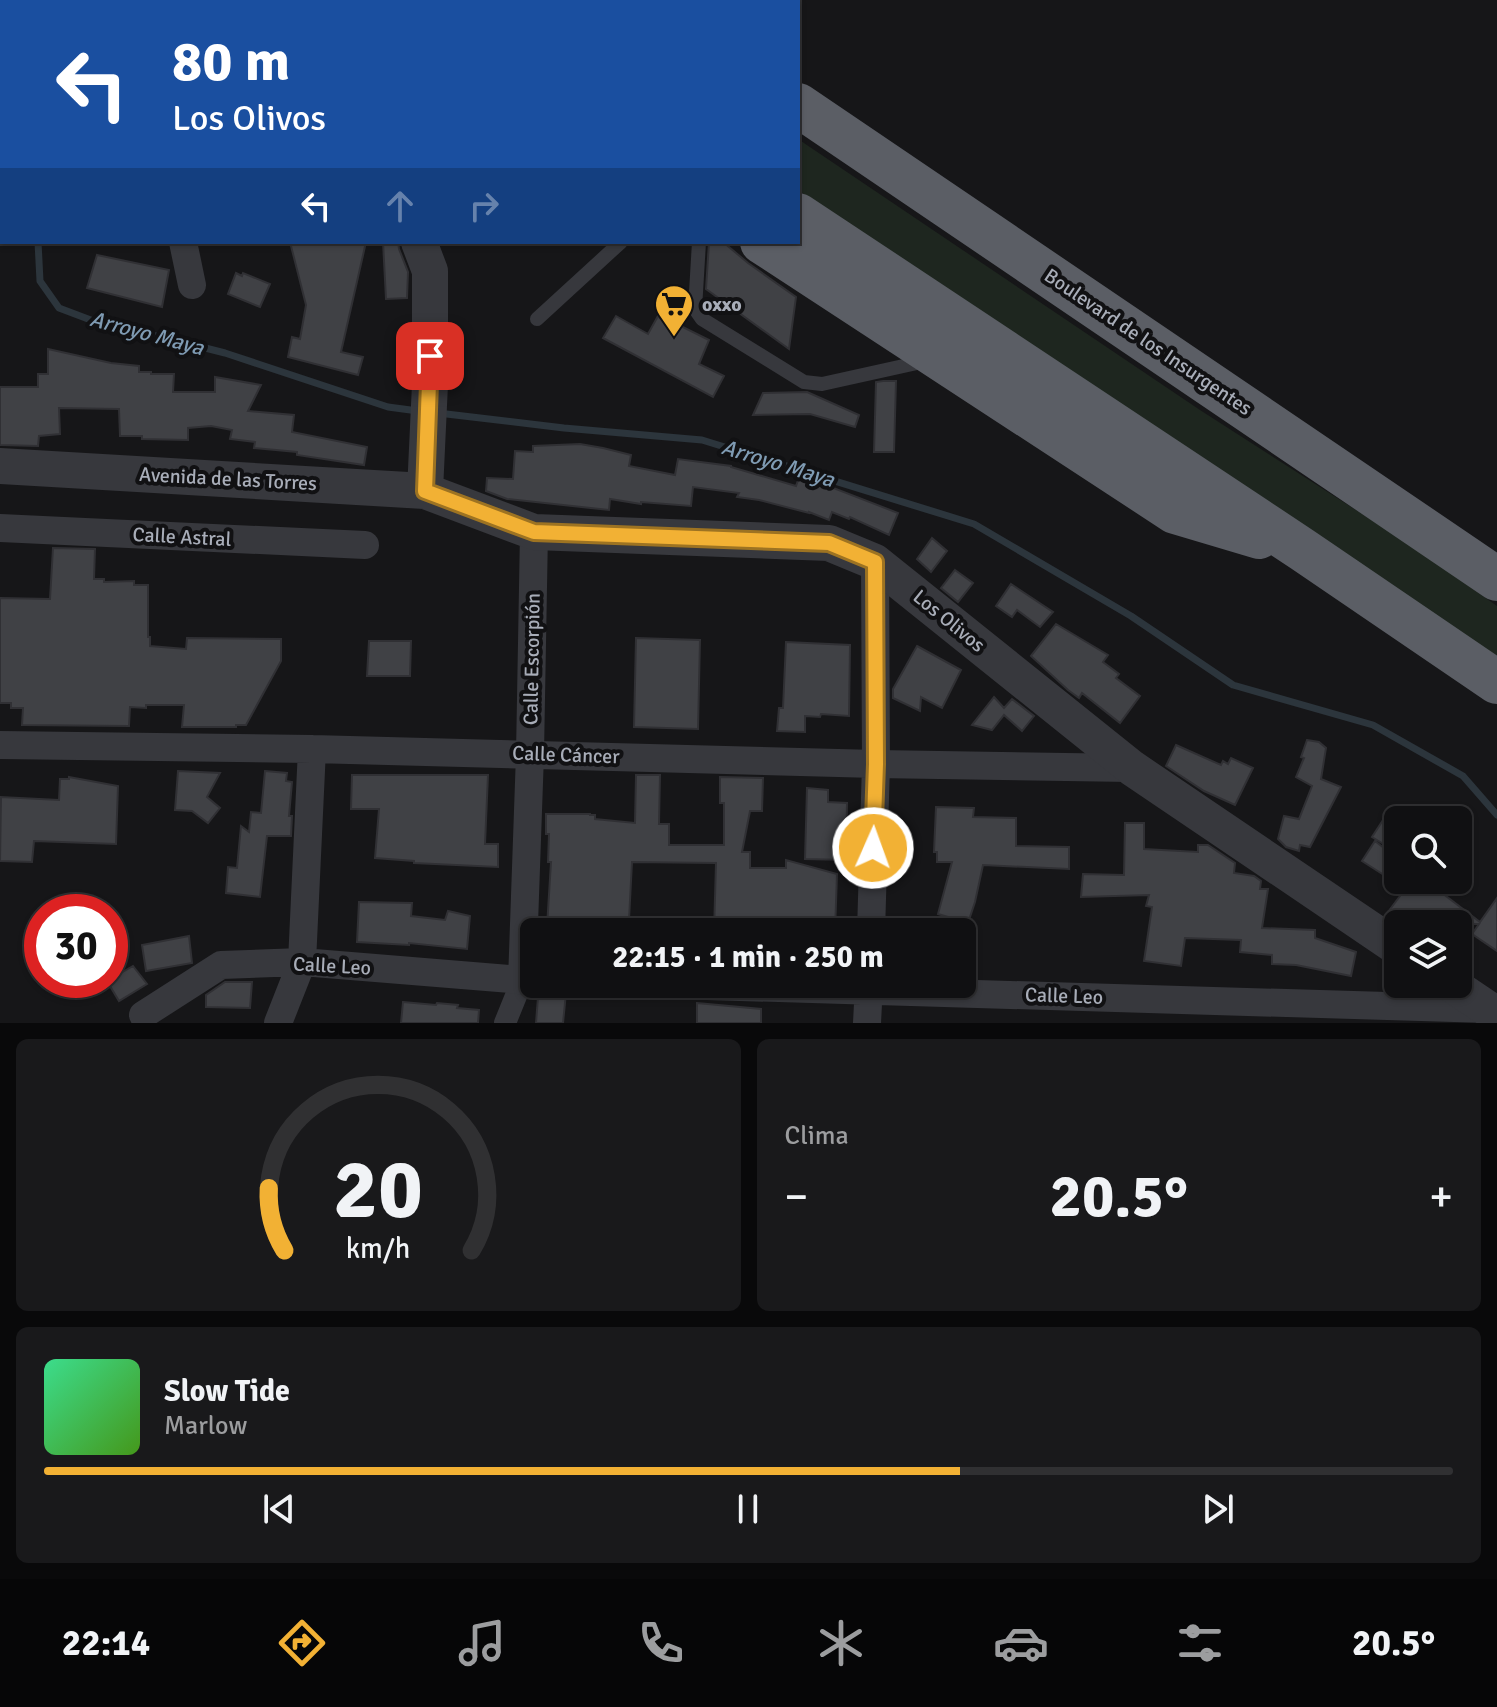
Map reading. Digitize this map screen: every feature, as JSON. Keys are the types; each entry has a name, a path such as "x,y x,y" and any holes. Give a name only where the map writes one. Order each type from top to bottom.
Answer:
{"highway":[{"name":"Boulevard de los Insurgentes","path":"800,106 1497,579"},
{"path":"800,216 1497,682"},
{"path":"765,244 1175,512 1303,550"}],"street":[{"path":"183,244 192,285"},
{"path":"420,244 430,271 430,384 425,491"},
{"name":"Avenida de las Torres","path":"10,472 425,491"},
{"name":"Los Olivos","path":"425,491 534,532 829,543 875,562 1132,768 1384,939"},
{"name":"Calle Astral","path":"0,528 365,545"},
{"name":"Calle Escorpión","path":"529,918 534,532"},
{"path":"871,918 876,764 875,562"},
{"name":"Calle Cáncer","path":"0,745 1132,768"},
{"path":"278,1023 302,962 312,749"},
{"name":"Calle Leo","path":"143,1015 221,965 302,962 520,980"},
{"name":"Calle Leo","path":"976,991 1493,1012"},
{"name":"Calle Escorpión","path":"505,1023 520,996"},
{"path":"867,1023 868,998"},
{"path":"1472,998 1493,1012"}],"lane":[{"path":"537,319 619,244"},
{"path":"699,244 695,309 702,319 804,382 822,384 940,358"}],"shaded area":[{"path":"800,140 1200,410 1409,544 1497,606 1497,661 800,191"}],"building":[{"path":"291,244 366,244 341,352 363,357 358,375 288,357 292,337 300,339 306,305"},
{"path":"383,244 398,244 408,272 407,298 386,299"},
{"path":"709,244 725,244 796,297 789,349 706,289"},
{"path":"97,255 169,270 162,307 87,288"},
{"path":"236,273 270,284 260,307 228,294"},
{"path":"616,316 648,334 658,316 661,316 709,340 699,364 724,376 713,397 603,338"},
{"path":"48,349 139,366 139,372 174,374 173,392 215,392 215,377 261,385 248,411 294,415 292,432 367,447 364,465 297,455 297,452 254,448 255,442 230,439 232,430 211,426 188,428 188,440 120,436 119,409 59,408 60,434 39,436 38,446 0,445 0,387 38,387 38,374 48,374"},
{"path":"896,381 894,452 874,452 876,382"},
{"path":"807,392 859,415 855,427 810,414 753,415 763,393"},
{"path":"580,444 631,455 629,466 675,475 678,459 731,466 796,486 800,475 898,513 889,535 832,512 829,520 809,512 737,497 739,493 693,487 691,506 610,499 609,510 507,499 486,491 487,478 513,479 515,451 533,452 533,446"},
{"path":"932,538 947,551 931,572 917,559"},
{"path":"53,548 95,549 94,579 104,579 104,582 134,581 134,585 148,585 150,646 186,649 187,638 281,639 281,661 246,725 182,727 184,705 146,705 146,708 130,707 129,726 22,725 23,708 11,708 11,703 0,703 0,598 50,599"},
{"path":"955,570 973,583 958,602 941,588"},
{"path":"1011,584 1053,612 1040,627 1017,610 1012,617 996,606"},
{"path":"1056,624 1108,655 1103,662 1119,674 1116,678 1140,696 1120,723 1082,693 1079,698 1068,690 1031,656"},
{"path":"636,638 700,640 698,729 634,727"},
{"path":"369,641 411,641 410,676 367,676"},
{"path":"786,642 850,645 849,716 805,716 805,732 777,731 779,708 783,708"},
{"path":"917,646 961,670 942,708 921,697 920,711 893,698 893,689"},
{"path":"994,697 1004,708 1012,699 1034,716 1022,731 1004,715 992,730 972,725"},
{"path":"1307,740 1319,742 1326,748 1321,779 1341,787 1310,847 1300,845 1299,851 1286,847 1278,839 1284,816 1299,819 1312,786 1296,777"},
{"path":"1176,745 1221,765 1223,761 1228,764 1231,758 1253,768 1235,805 1204,791 1166,766"},
{"path":"178,771 220,773 207,797 220,808 208,823 192,811 175,810"},
{"path":"265,771 287,773 286,781 292,782 291,836 267,836 260,897 226,893 228,867 237,868 241,826 249,832 251,812 261,813"},
{"path":"352,775 488,775 485,844 498,844 498,867 375,858 379,809 351,809"},
{"path":"636,775 660,775 659,824 669,824 669,845 724,845 724,803 720,803 720,777 763,778 762,811 750,811 742,852 750,852 750,868 786,868 786,860 837,874 835,918 714,918 716,863 632,862 629,918 548,918 551,862 548,862 546,814 590,814 595,815 595,819 635,823"},
{"path":"69,777 118,786 116,844 34,841 32,862 0,861 1,797 59,800 60,779"},
{"path":"807,788 828,790 828,802 847,803 846,860 805,859"},
{"path":"936,807 974,808 973,817 1016,818 1016,846 1069,847 1069,869 983,865 970,918 951,918 938,914 952,862 937,862 937,852 934,852"},
{"path":"1383,820 1384,821 1384,844 1372,837"},
{"path":"1125,823 1144,823 1144,849 1198,852 1198,845 1208,845 1235,863 1234,873 1254,876 1261,881 1260,889 1268,889 1262,928 1315,930 1315,938 1356,952 1351,976 1296,965 1272,964 1272,955 1240,952 1241,940 1185,938 1181,966 1144,961 1152,907 1146,906 1149,895 1081,897 1083,874 1124,875"},
{"path":"1375,841 1384,848 1384,875 1362,861"},
{"path":"1402,894 1443,894 1464,910 1390,910"},
{"path":"1497,898 1497,951 1472,934 1479,924 1472,924 1472,916 1480,922"},
{"path":"359,902 412,903 411,916 445,920 448,911 470,916 467,949 357,942"},
{"path":"189,936 192,963 146,971 142,945"},
{"path":"133,966 147,984 128,996 128,969"},
{"path":"225,982 252,982 250,1008 206,1007 206,995"},
{"path":"538,998 566,998 563,1023 536,1023"},
{"path":"403,1002 458,1005 457,1008 479,1010 478,1023 401,1023"},
{"path":"697,1003 761,1009 761,1023 697,1023"}],"waterway":[{"name":"Arroyo Maya","path":"38,244 40,281 59,308 104,325 225,353 388,407 418,411"},
{"name":"Arroyo Maya","path":"438,413 702,440 974,524 1131,616 1233,685 1373,725 1463,776 1497,815"}],"place":[{"name":"oxxo","path":"674,338"}],"route":[{"path":"430,356 425,491 534,532 829,543 875,562 876,764 873,848"}]}
